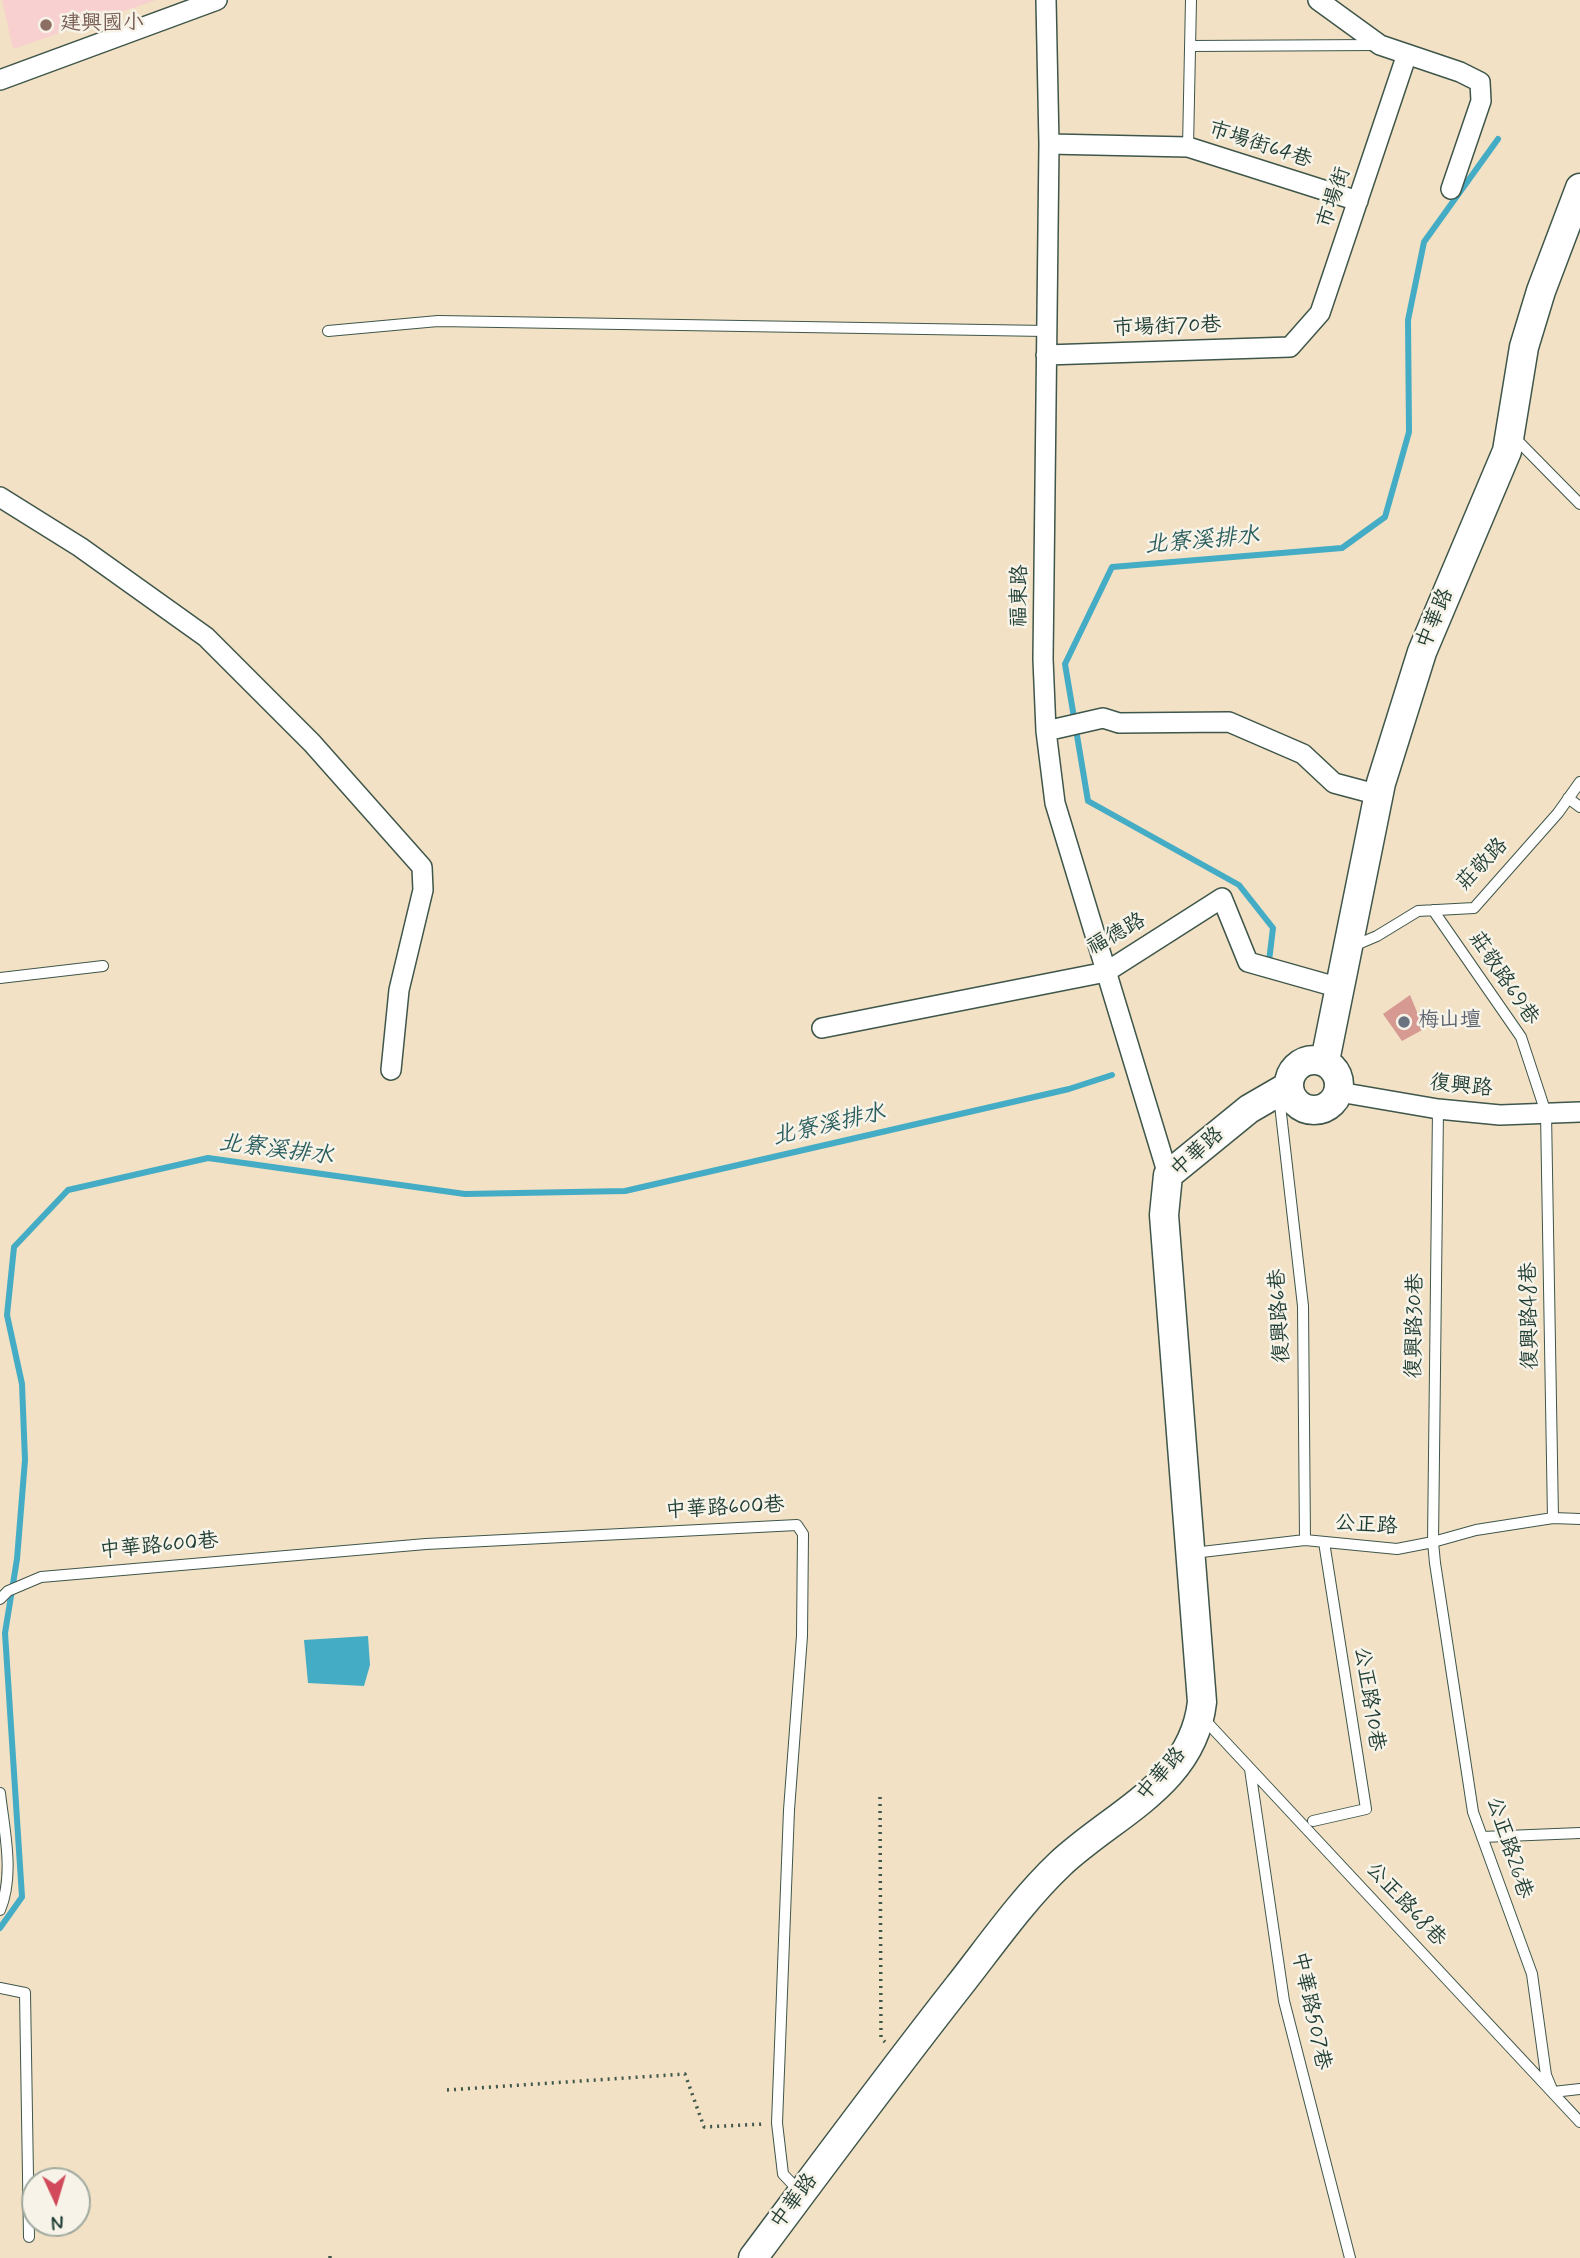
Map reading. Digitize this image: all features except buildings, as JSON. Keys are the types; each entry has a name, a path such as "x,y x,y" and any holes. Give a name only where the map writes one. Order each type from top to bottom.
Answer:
{"street":[{"path":"0,80 217,0"},
{"name":"福東路","path":"1046,0 1048,144 1043,659 1046,731 1055,803 1168,1175"},
{"path":"1318,0 1380,45 1460,72 1480,82 1481,101 1451,190"},
{"name":"市場街","path":"1290,347 1320,313 1407,54"},
{"name":"市場街64巷","path":"1048,144 1188,146 1358,201"},
{"name":"中華路","path":"753,2258 902,2058 1041,1882 1077,1847 1145,1799 1185,1756 1201,1716 1202,1702 1164,1215 1168,1175 1249,1109 1283,1089 1296,1066 1309,1059 1325,1061 1379,795 1422,652 1507,451 1524,347 1541,291 1577,205"},
{"name":"市場街70巷","path":"1046,355 1290,347"},
{"path":"0,497 80,547 206,638 312,743 422,867 424,890 400,989 391,1070"},
{"path":"1046,731 1103,718 1119,723 1229,722 1303,754 1334,783 1379,795"},
{"name":"福德路","path":"822,1028 1106,972 1222,898 1248,962 1340,988"},
{"path":"1283,1089 1308,1110 1327,1107 1339,1092 1338,1074 1325,1061"},
{"name":"復興路","path":"1339,1092 1438,1109 1500,1115 1580,1112"}],"lane":[{"name":"市場街64巷","path":"1188,146 1191,0"},
{"path":"1190,46 1380,45"},
{"path":"328,331 438,321 1046,331"},
{"path":"1510,433 1580,504"},
{"name":"莊敬路","path":"1348,948 1377,936 1418,911 1474,908 1580,782"},
{"path":"1568,798 1580,807"},
{"name":"莊敬路69巷","path":"1433,910 1521,1037 1546,1113"},
{"path":"0,978 103,965"},
{"name":"復興路6巷","path":"1283,1089 1303,1306 1305,1540"},
{"name":"復興路30巷","path":"1433,1542 1438,1109"},
{"name":"復興路48巷","path":"1546,1113 1553,1518"},
{"name":"公正路","path":"1190,1553 1305,1540 1397,1549 1476,1530 1553,1518 1580,1519"},
{"name":"中華路600巷","path":"0,1599 8,1591 41,1577 426,1544 797,1525 803,1534 802,1636 789,1810 777,2123 783,2174 801,2194"},
{"name":"公正路10巷","path":"1313,1821 1366,1809 1324,1542"},
{"name":"公正路26巷","path":"1433,1542 1473,1812 1532,1974 1546,2075 1553,2092"},
{"name":"公正路68巷","path":"1201,1716 1580,2122"},
{"name":"中華路507巷","path":"1250,1768 1284,2001 1350,2258"},
{"path":"0,1793 7,1869 6,1889 0,1910"},
{"path":"1482,1837 1580,1833"},
{"path":"0,1988 25,1993 28,2167"},
{"path":"1553,2092 1580,2089"}],"path":[{"path":"880,1797 881,2038 902,2058"},
{"path":"446,2090 685,2074 704,2127 777,2123"}],"shaded area":[{"name":"建興國小","path":"2,0 156,0 13,49"}],"water":[{"path":"368,1636 370,1665 364,1686 308,1683 304,1640"}],"waterway":[{"name":"北寮溪排水","path":"1269,961 1273,928 1239,885 1088,801 1065,664 1112,567 1342,548 1385,517 1409,432 1408,320 1424,242 1498,139"},
{"name":"北寮溪排水","path":"0,1928 22,1897 5,1633 17,1559 25,1460 22,1384 7,1315 14,1247 68,1190 208,1158 465,1194 625,1191 1069,1089 1112,1075"}],"place":[{"name":"建興國小","path":"46,25"},
{"name":"梅山壇","path":"1404,1022"}]}
